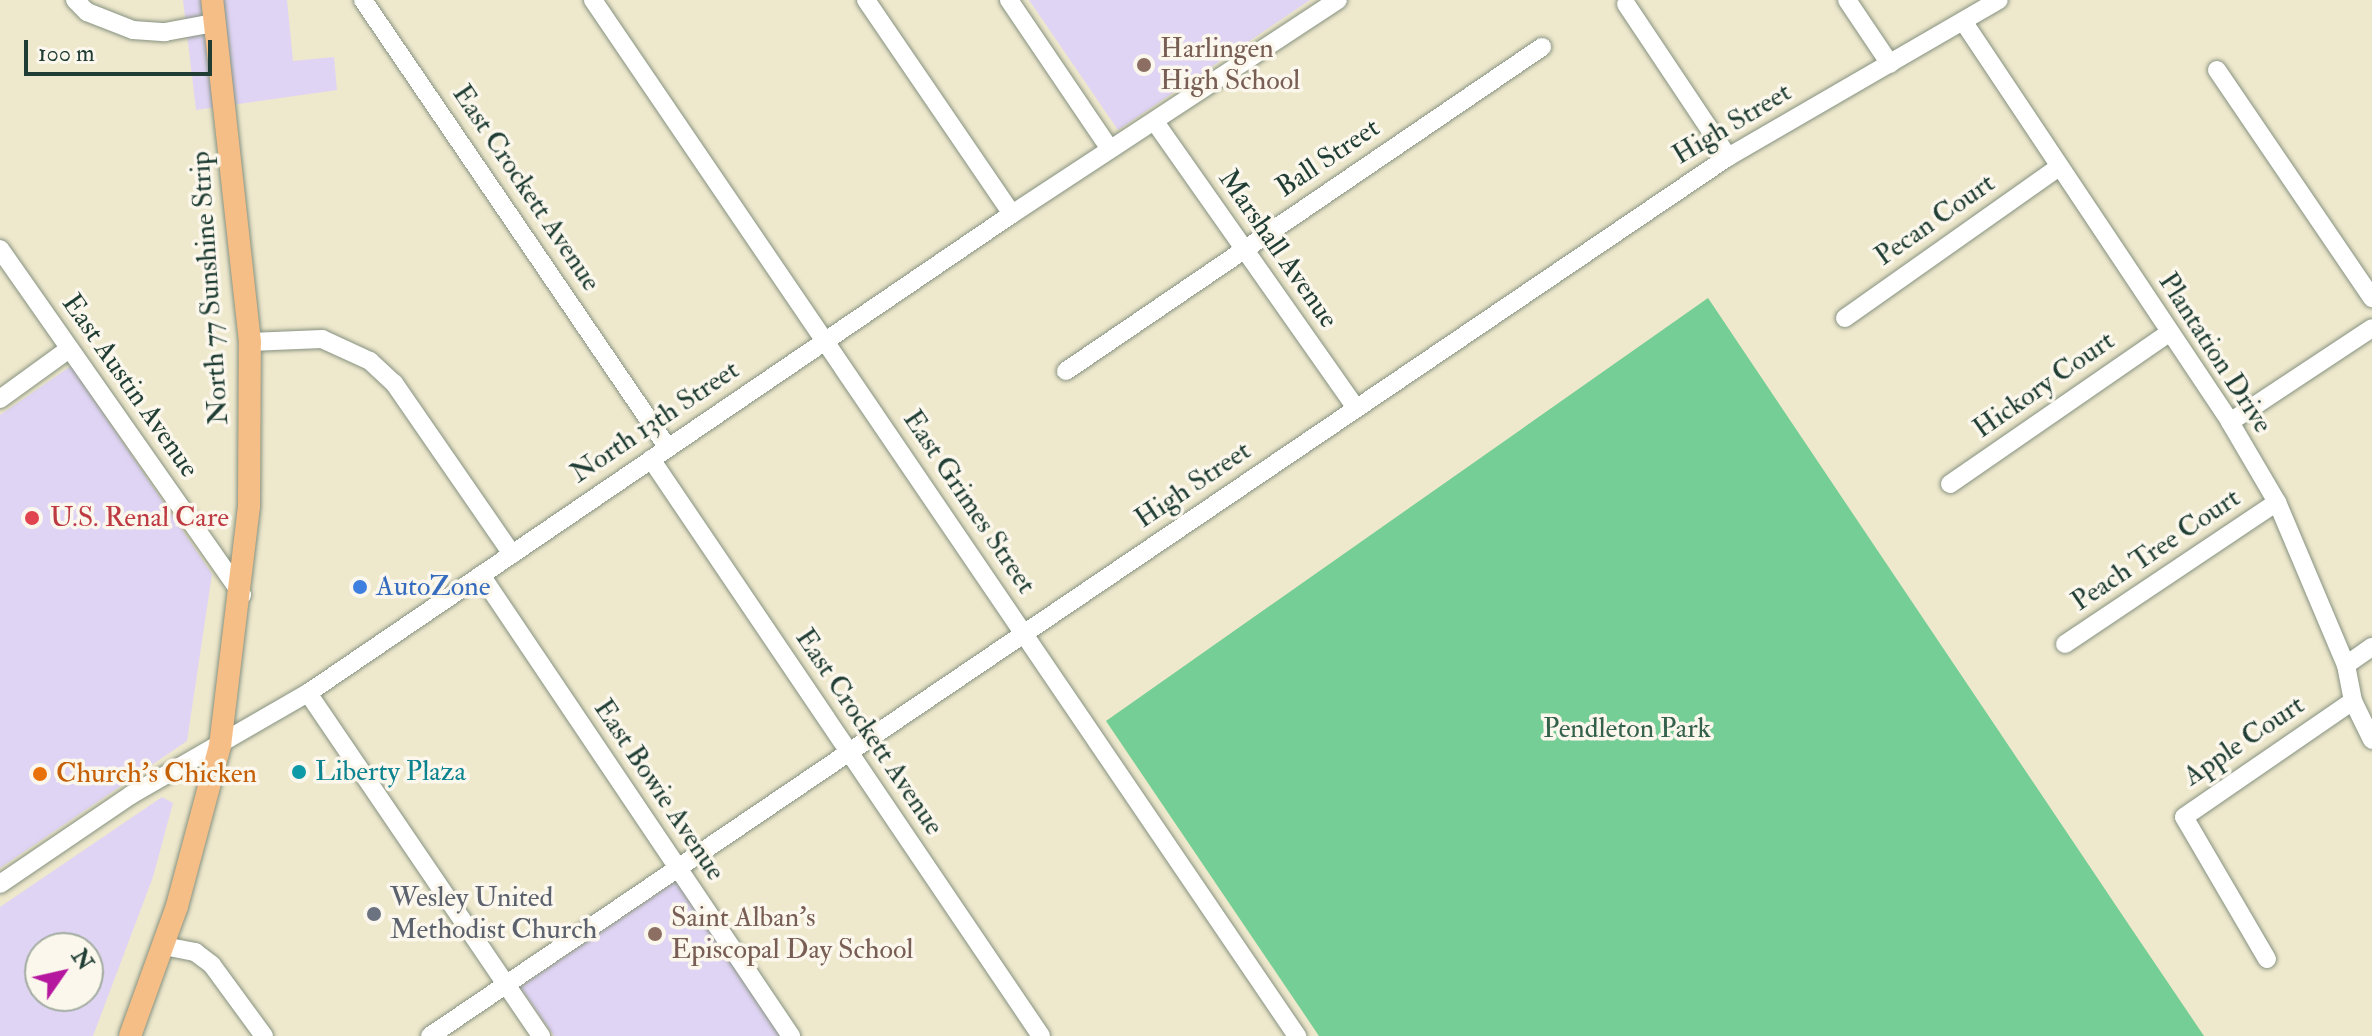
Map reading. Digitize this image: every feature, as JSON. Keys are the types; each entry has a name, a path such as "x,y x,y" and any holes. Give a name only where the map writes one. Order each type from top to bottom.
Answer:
{"main road":[{"name":"North 77 Sunshine Strip","path":"130,1036 164,946 220,746 242,595 251,461 250,342 212,0"}],"street":[{"path":"75,0 87,12 133,30 165,32 214,23"},
{"name":"East Crockett Avenue","path":"363,0 668,448"},
{"name":"East Grimes Street","path":"593,0 828,339 1297,1036"},
{"path":"866,0 1012,214"},
{"path":"1009,0 1110,149"},
{"name":"North 13th Street","path":"0,884 131,795 308,693 1012,214 1338,0"},
{"path":"1847,0 1890,64"},
{"name":"High Street","path":"430,1036 1728,157 1999,0"},
{"path":"1626,4 1728,157"},
{"name":"Plantation Drive","path":"1963,21 2230,422 2277,502 2346,665 2353,701 2372,740"},
{"name":"Ball Street","path":"1066,371 1542,47"},
{"path":"2217,70 2372,298"},
{"name":"Marshall Avenue","path":"1155,122 1356,408"},
{"name":"Pecan Court","path":"1845,318 2059,167"},
{"name":"East Austin Avenue","path":"0,249 242,595"},
{"path":"2230,422 2372,328"},
{"name":"Hickory Court","path":"1950,484 2169,333"},
{"path":"250,342 322,339 370,361 394,383 512,554"},
{"path":"0,399 69,349"},
{"name":"East Crockett Avenue","path":"651,459 1041,1036"},
{"name":"Peach Tree Court","path":"2065,644 2277,502"},
{"name":"East Bowie Avenue","path":"481,575 791,1036"},
{"path":"2346,665 2372,647"},
{"path":"308,693 541,1036"},
{"name":"Apple Court","path":"2267,959 2184,817 2353,701"},
{"path":"164,946 195,952 212,965 264,1036"}],"shaded area":[{"path":"183,0 287,0 293,61 334,57 337,90 196,110"},
{"name":"Harlingen High School","path":"1029,0 1310,0 1118,130"},
{"path":"71,366 212,574 187,741 0,868 0,415"},
{"path":"162,797 173,803 153,877 104,1007 104,932 24,932 24,1012 102,1012 93,1036 0,1036 0,907"},
{"name":"Saint Alban's Episcopal Day School","path":"676,881 781,1036 554,1036 520,987"}],"green space":[{"name":"Pendleton Park","path":"1708,298 2204,1036 1319,1036 1106,721"}],"place":[{"name":"Harlingen High School","path":"1144,65"},
{"name":"U.S. Renal Care","path":"32,518"},
{"name":"AutoZone","path":"360,587"},
{"name":"Liberty Plaza","path":"299,772"},
{"name":"Church's Chicken","path":"40,774"},
{"name":"Wesley United Methodist Church","path":"374,914"},
{"name":"Saint Alban's Episcopal Day School","path":"655,934"}]}
